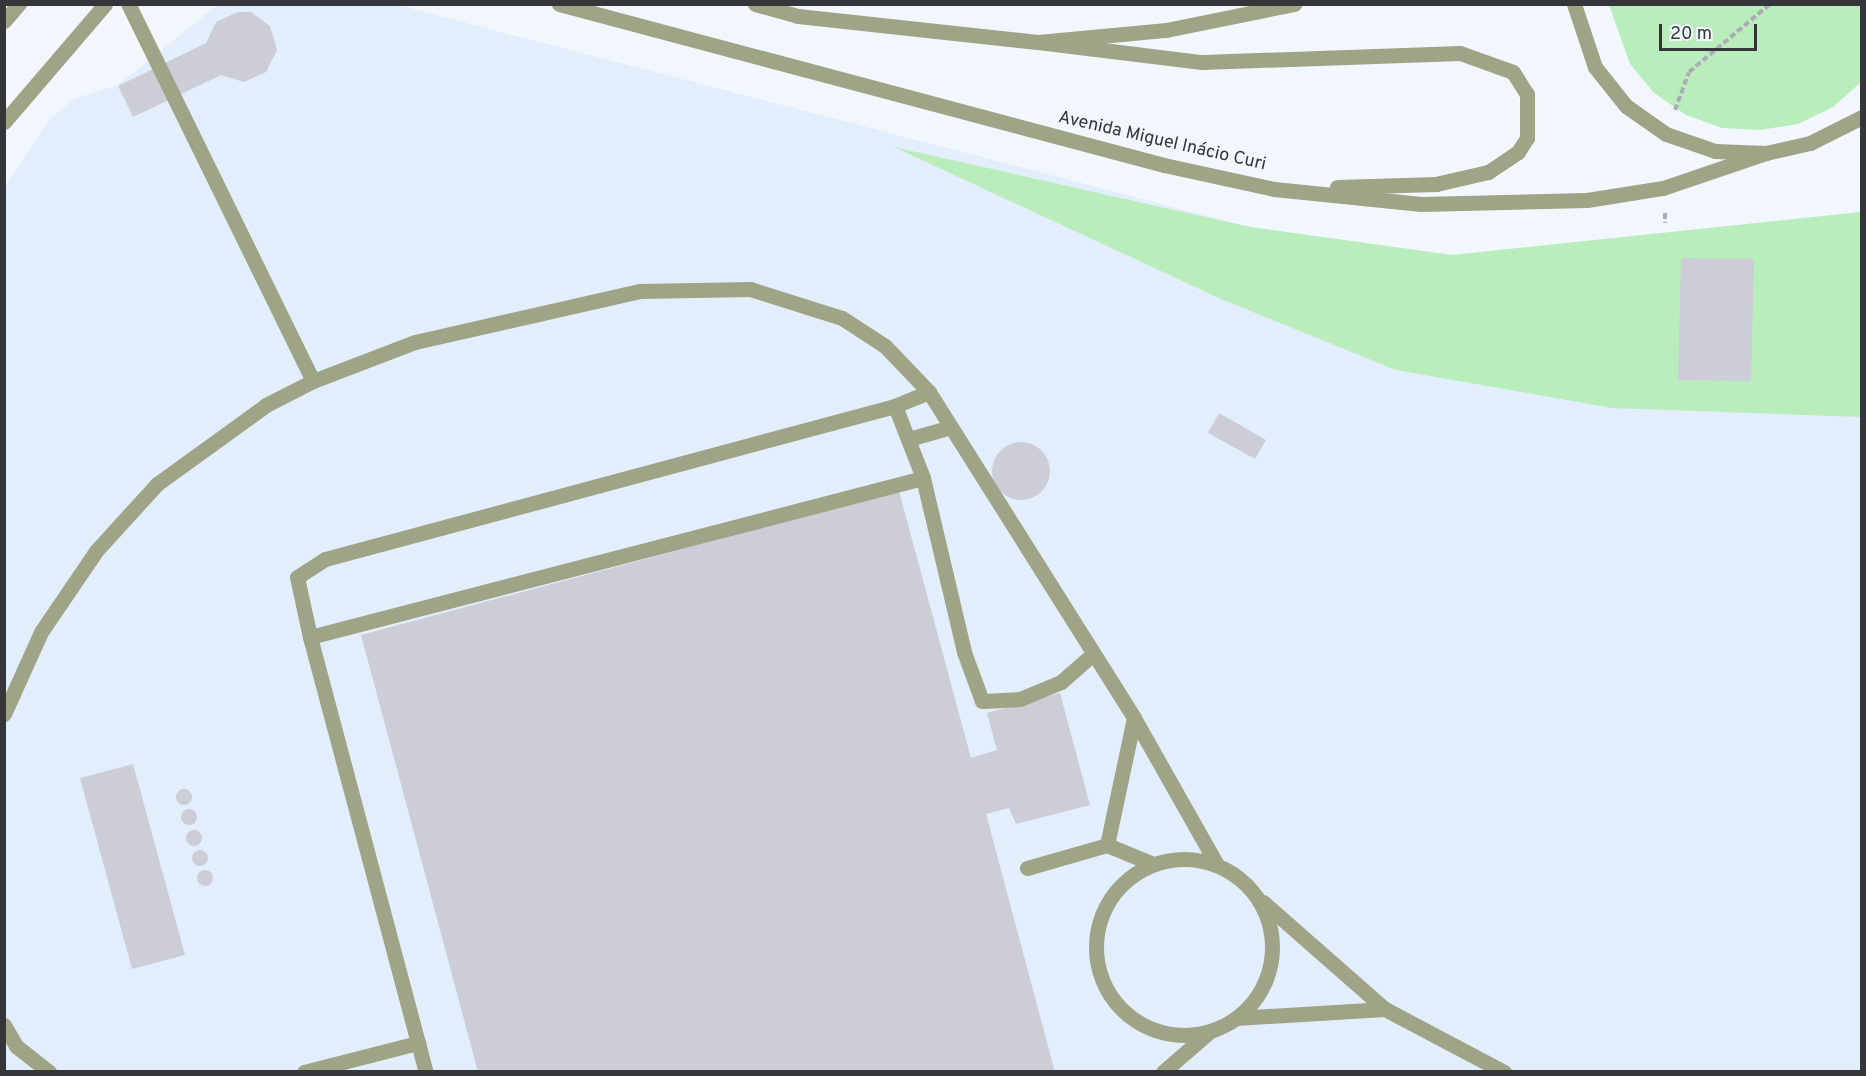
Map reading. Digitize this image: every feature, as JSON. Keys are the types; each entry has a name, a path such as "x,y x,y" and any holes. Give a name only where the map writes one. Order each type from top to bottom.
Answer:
{"street":[{"path":"4,21 19,4"},
{"path":"4,122 105,4"},
{"path":"128,4 173,103 313,381"},
{"name":"Avenida Miguel Inácio Curi","path":"559,4 1164,165 1274,189 1420,204 1587,200 1663,188 1766,153 1810,143 1856,119 1862,110"},
{"path":"755,4 798,15 1202,62 1460,53 1513,72 1527,94 1527,138 1518,152 1488,172 1436,184 1274,189"},
{"path":"1038,42 1166,30 1294,4"},
{"name":"Avenida Miguel Inácio Curi","path":"1574,4 1595,67 1626,106 1666,134 1715,151 1766,153"},
{"path":"4,714 41,632 96,551 157,484 257,411 313,381 416,342 640,291 750,289 842,318 885,346 929,392 947,428 1134,718 1217,865 1257,897 1384,1009 1504,1071"},
{"path":"426,1071 310,637 297,577 325,559 895,406 929,392"},
{"path":"895,406 923,478 964,652 982,701 1020,699 1061,682 1093,654"},
{"path":"909,439 947,428"},
{"path":"310,637 923,478"},
{"path":"1107,845 1134,718"},
{"path":"1027,868 1107,845 1153,864"},
{"path":"1209,1032 1180,1035 1150,1029 1125,1012 1106,989 1096,960 1096,930 1107,903 1127,880 1153,864 1182,859 1217,865"},
{"path":"1163,1071 1209,1032 1236,1018 1259,993 1271,962 1268,917 1257,897"},
{"path":"1236,1018 1384,1009"},
{"path":"4,1026 16,1046 49,1071"},
{"path":"304,1071 418,1043"}],"path":[{"path":"1666,134 1689,72 1770,4"}],"shaded area":[{"path":"217,5 398,5 1250,227 1452,255 1861,212 1861,1071 5,1072 5,186 49,120 73,99 118,85"}],"green space":[{"path":"1609,5 1861,5 1861,82 1833,107 1798,124 1760,130 1722,128 1686,115 1654,93 1630,64"},
{"path":"894,147 1250,227 1452,255 1861,212 1861,417 1612,408 1396,370 1221,299"}],"building":[{"path":"238,12 251,12 270,26 277,50 266,72 244,82 221,75 133,117 118,86 206,43 216,22"},
{"path":"1681,258 1754,259 1751,381 1678,380"},
{"path":"1219,413 1266,440 1255,459 1208,433"},
{"path":"1015,442 1027,442 1042,450 1050,465 1050,477 1042,492 1027,500 1015,500 1000,492 992,477 992,465 1000,450"},
{"path":"899,491 971,758 997,750 987,713 1060,693 1090,805 1016,824 1009,808 986,814 1055,1072 478,1072 361,635"},
{"path":"133,764 185,955 132,969 80,778"},
{"path":"181,789 187,789 192,797 190,803 181,805 176,800 176,794"},
{"path":"186,809 192,809 197,817 195,823 186,825 181,820 181,814"},
{"path":"191,830 197,830 202,838 200,844 191,846 186,841 186,835"},
{"path":"197,850 203,850 208,858 206,864 197,866 192,861 192,855"},
{"path":"202,870 208,870 213,878 211,884 202,886 197,881 197,875"}]}
